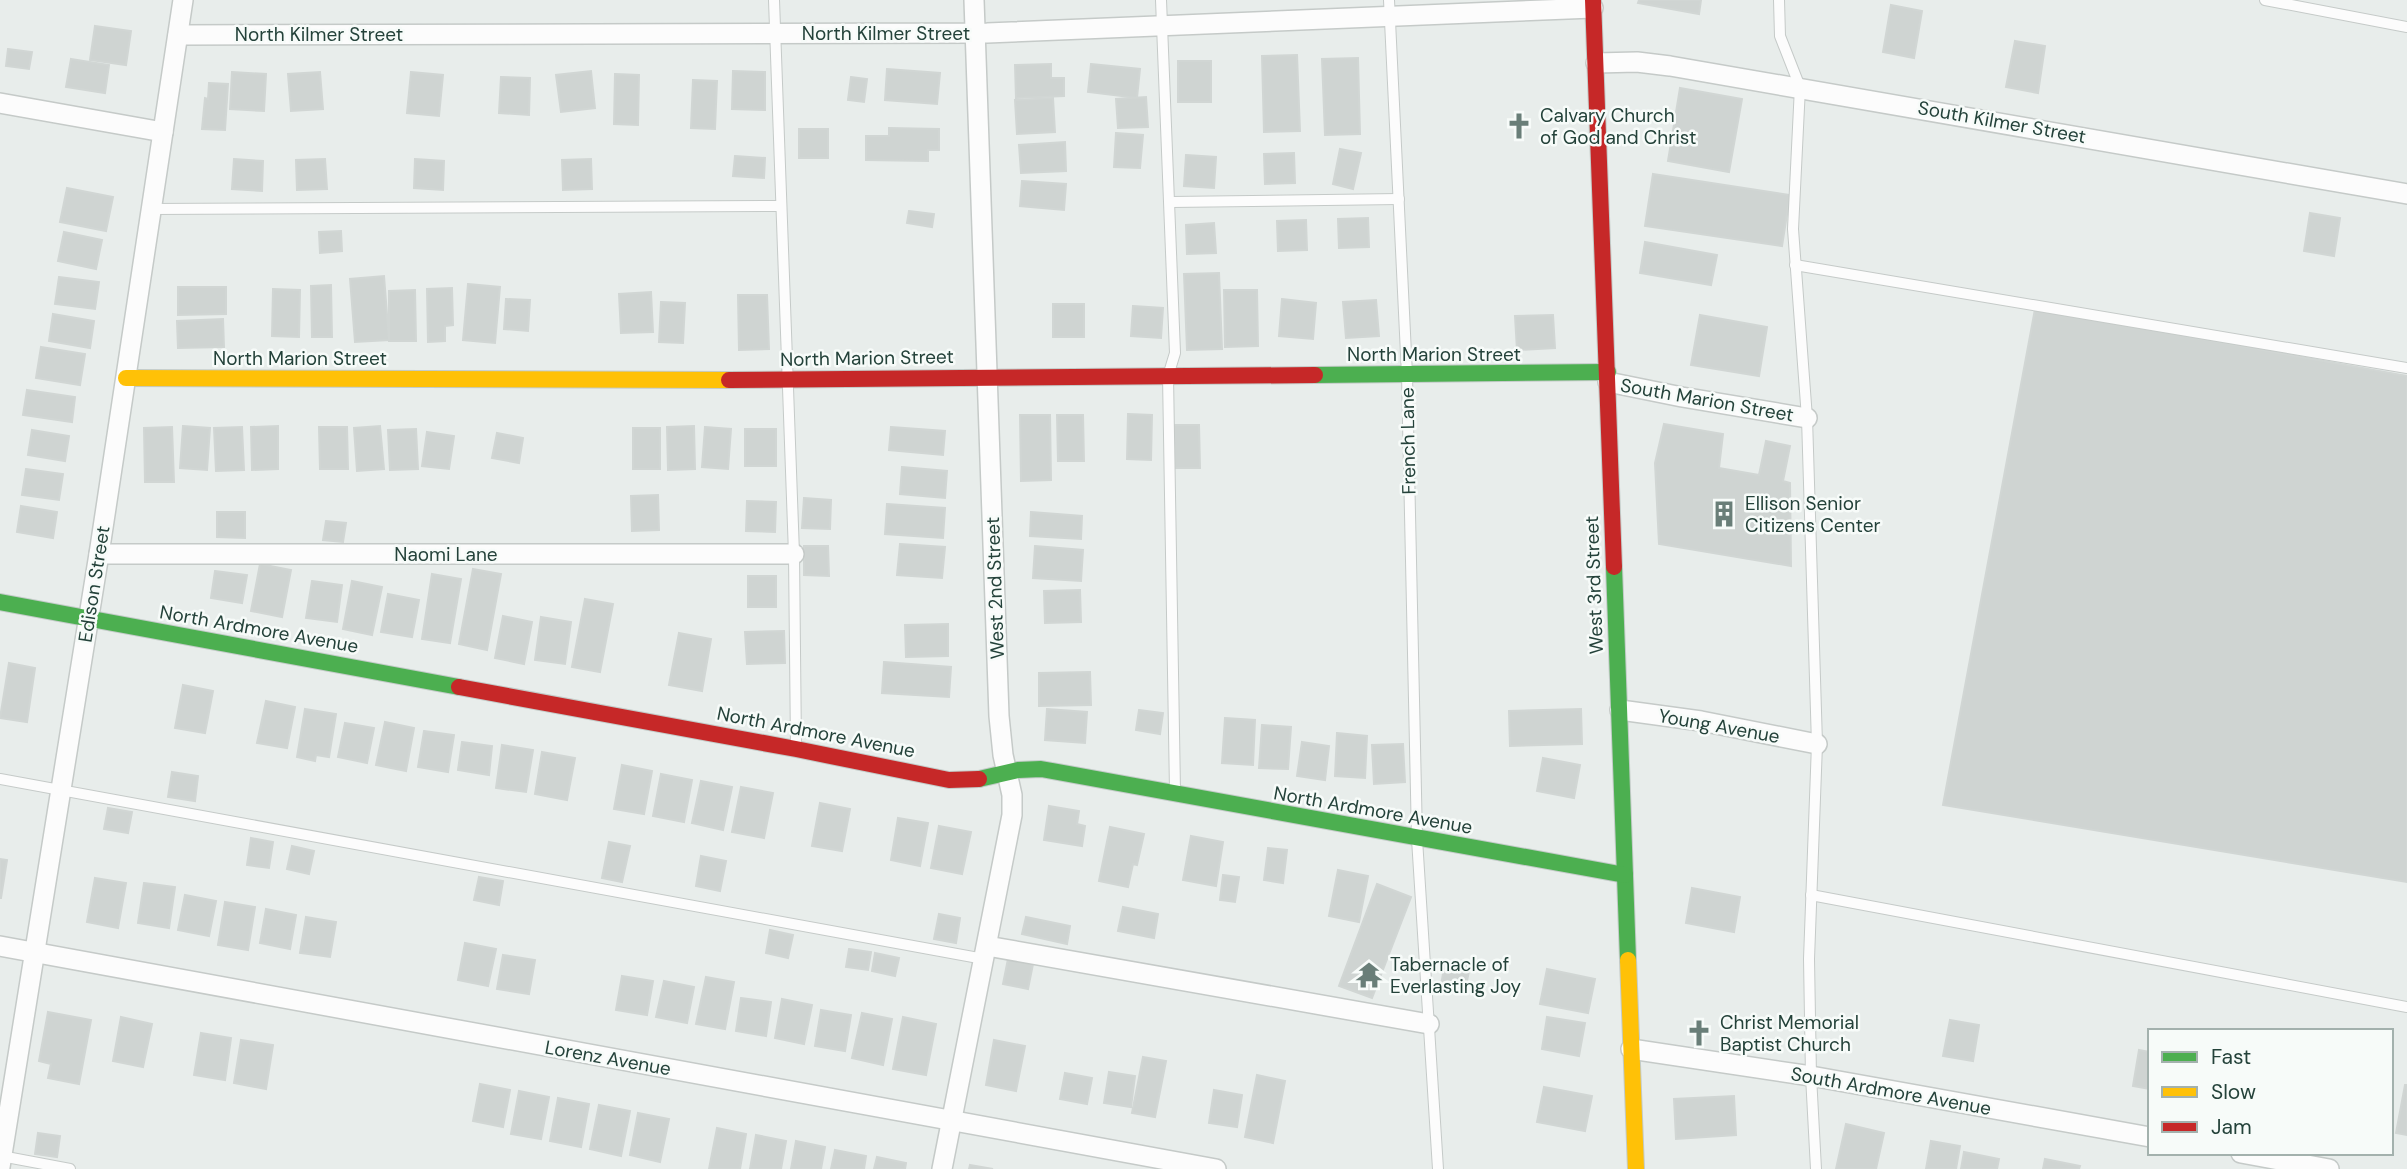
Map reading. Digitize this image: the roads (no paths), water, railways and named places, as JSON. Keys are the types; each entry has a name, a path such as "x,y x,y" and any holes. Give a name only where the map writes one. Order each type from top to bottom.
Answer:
{"street":[{"name":"Edison Street","path":"1,1160 99,554 183,0"},
{"name":"West 2nd Street","path":"942,1169 1012,815 1012,795 999,716 974,0"},
{"name":"North Kilmer Street","path":"178,35 975,33 1162,25 1389,8 1508,13 1593,4"},
{"name":"West 3rd Street","path":"1593,4 1636,1169"},
{"name":"South Kilmer Street","path":"1595,63 1637,62 1800,87 2407,194"},
{"path":"0,103 163,132"},
{"name":"North Marion Street","path":"126,378 788,380 1407,375 1608,377"},
{"name":"South Marion Street","path":"1608,377 1682,397 1807,418"},
{"name":"Naomi Lane","path":"99,554 794,554"},
{"name":"North Ardmore Avenue","path":"0,602 949,780 976,780 1041,769 1625,876"},
{"name":"Young Avenue","path":"1620,710 1701,721 1817,744"},
{"name":"Lorenz Avenue","path":"0,946 1216,1169"},
{"path":"986,952 1429,1024"},
{"name":"South Ardmore Avenue","path":"1631,1049 1811,1076 2148,1137"},
{"path":"2252,1155 2329,1169"}],"lane":[{"path":"774,0 794,554 796,750"},
{"path":"1161,0 1175,353 1168,376 1175,795"},
{"path":"1779,0 1780,36 1800,87 1793,229 1807,418 1817,744 1809,959 1816,1169"},
{"path":"2265,0 2407,27"},
{"name":"French Lane","path":"1389,8 1407,375 1417,839 1438,1169"},
{"path":"1171,202 1399,199"},
{"path":"151,209 780,206"},
{"path":"1796,265 2407,368"},
{"path":"0,779 986,952"},
{"path":"1811,895 2407,1007"},
{"path":"1,1160 71,1169"}],"place":[{"name":"Calvary Church of God and Christ","path":"1519,126"},
{"name":"Ellison Senior Citizens Center","path":"1724,514"},
{"name":"Tabernacle of Everlasting Joy","path":"1369,975"},
{"name":"Christ Memorial Baptist Church","path":"1699,1033"}]}
